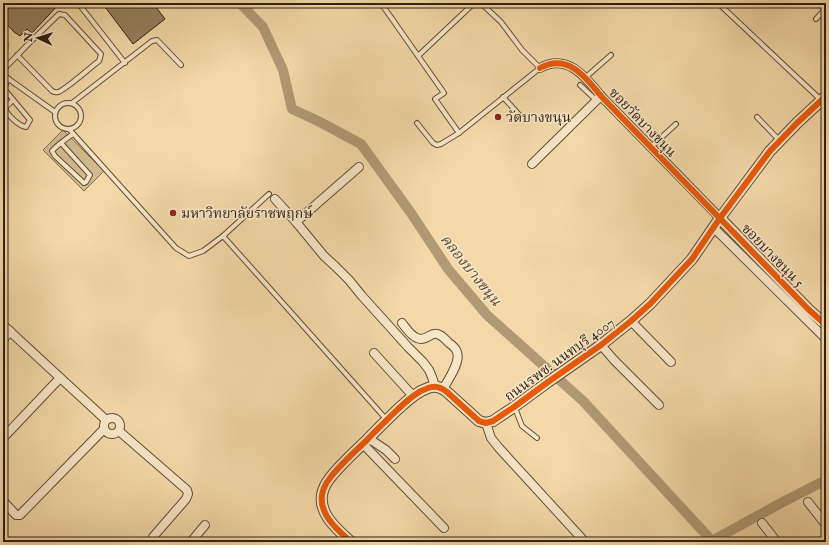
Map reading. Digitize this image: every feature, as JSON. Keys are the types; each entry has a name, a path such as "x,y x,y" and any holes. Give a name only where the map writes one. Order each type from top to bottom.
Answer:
{"street":[{"name":"ซอยวัดบางขนุน","path":"540,68 547,65 560,63 568,65 586,77 599,98 720,218"},
{"path":"532,164 599,98"},
{"name":"ถนนรพช. นนทบุรี 4007","path":"486,423 493,421 514,407 601,345 650,304 692,259 720,218 780,141 824,98"},
{"path":"296,222 358,167"},
{"path":"272,197 296,222 324,256 349,280 367,302 423,362 439,387 475,419 486,423 491,438 499,448 585,542"},
{"name":"ซอยบางขนุน 5","path":"720,218 808,309 826,325"},
{"path":"714,228 826,339"},
{"path":"631,321 671,362"},
{"path":"351,542 329,520 324,511 322,505 322,495 329,478 365,441 413,396 427,388 439,387 457,364 457,352 442,336 434,334 424,339 418,339 402,323"},
{"path":"3,325 106,420"},
{"path":"3,340 10,332"},
{"path":"601,345 614,360 659,404"},
{"path":"374,353 413,396"},
{"path":"3,438 60,378"},
{"path":"111,418 118,420 120,423 119,431 116,434 109,434 104,429 103,425 106,420 111,418"},
{"path":"3,501 16,515 20,515 104,429"},
{"path":"119,431 187,490 188,494 186,499 153,537 153,542"},
{"path":"365,441 386,450 395,459"},
{"path":"365,441 444,528"},
{"path":"808,502 826,525"},
{"path":"762,523 777,542"},
{"path":"191,542 205,526"}],"lane":[{"path":"78,3 125,63"},
{"path":"718,3 824,98"},
{"path":"417,123 433,143 437,145 441,144 459,132 540,68 522,50 501,22 483,5 472,5 418,56"},
{"path":"383,6 444,93 435,99 459,132"},
{"path":"816,19 826,6"},
{"path":"3,70 48,24 59,14 65,15 100,54 100,58 99,61 70,85 57,93 52,91 17,56"},
{"path":"3,36 6,44 3,53"},
{"path":"72,103 81,113 80,122 73,128 64,129 59,126 54,117 57,108 62,104 72,103 152,41 157,40 181,65"},
{"path":"586,77 611,55"},
{"path":"3,75 55,112"},
{"path":"8,78 5,90 30,120 25,127 23,127 6,112 5,108 12,100"},
{"path":"580,85 599,98"},
{"path":"503,97 524,120"},
{"path":"757,117 780,141"},
{"path":"650,147 676,124"},
{"path":"69,129 176,248 190,256 203,251 272,197"},
{"path":"61,143 90,175 86,182 84,183 55,156 53,152 53,149 61,143 73,134"},
{"path":"223,236 387,420"},
{"path":"514,407 522,426 537,438"}],"shaded area":[{"path":"63,130 104,171 84,191 43,150"}],"building":[{"path":"3,3 60,3 32,33 27,29 20,36 3,20"},
{"path":"102,3 153,3 165,19 133,44"}],"waterway":[{"name":"คลองบางขนุน","path":"240,3 263,27 283,70 292,109 361,144 411,213 448,269 487,315 583,401 713,542"},
{"path":"712,541 826,480"}],"cycle path":[{"path":"540,68 550,64 559,63 567,65 582,74 601,96 808,309 826,325"},
{"path":"351,542 330,522 326,515 322,502 323,491 338,468 398,409 420,392 431,387 436,387 447,392 479,421 486,423 493,421 601,345 650,304 692,259 720,218 770,151 826,96"}],"place":[{"name":"วัดบางขนุน","path":"498,117"},
{"name":"มหาวิทยาลัยราชพฤกษ์","path":"173,213"}]}
